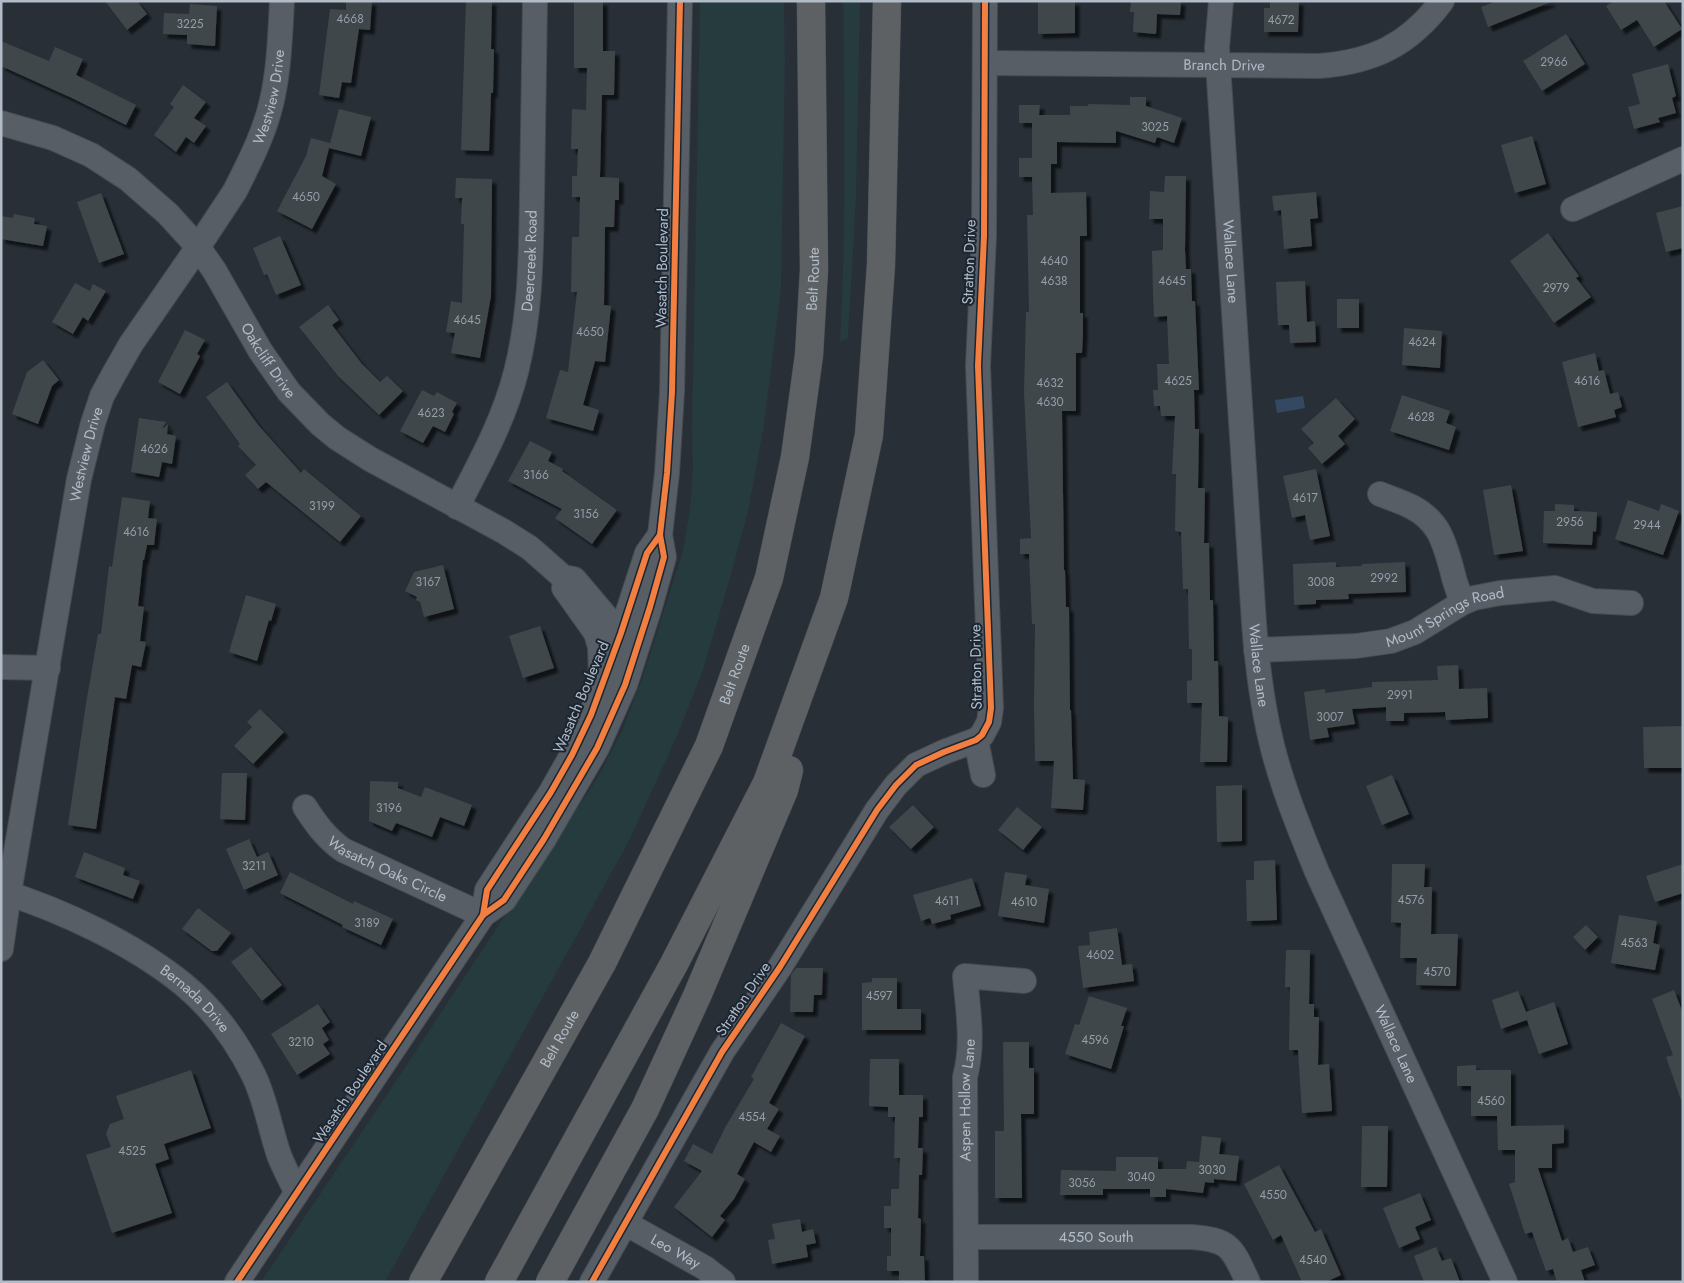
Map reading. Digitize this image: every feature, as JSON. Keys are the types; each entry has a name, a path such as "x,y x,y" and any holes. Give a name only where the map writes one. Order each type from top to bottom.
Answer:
{"highway":[{"name":"Belt Route","path":"423,1282 602,963 710,746 769,578 795,457 809,355 814,270 811,1"},
{"path":"550,1282 644,1109 696,996 784,790 834,598 869,435 880,265 887,1"},
{"path":"499,1282 674,964 767,783 834,598"}],"street":[{"name":"Westview Drive","path":"1,949 5,892 48,668 79,479 93,423 102,396 127,351 235,191 249,164 263,129 274,88 282,1"},
{"name":"Deercreek Road","path":"457,507 502,416 516,373 526,325 530,262 535,1"},
{"name":"Wasatch Boulevard","path":"237,1282 483,915 504,900 544,839 597,748 625,685 628,642 647,553 660,535 667,473 672,392 680,1"},
{"name":"Stratton Drive","path":"592,1282 722,1052 780,967 877,810 896,784 916,766 944,752 976,740 987,729 991,708 978,366 984,236 985,1"},
{"name":"Wallace Lane","path":"1221,1 1217,48 1256,650 1264,710 1283,782 1303,837 1330,901 1505,1282"},
{"name":"Branch Drive","path":"985,63 1319,66 1352,62 1379,53 1404,40 1426,21 1442,1"},
{"name":"Oakcliff Drive","path":"1,123 66,143 91,155 109,166 155,202 198,247 214,270 274,373 304,409 331,434 353,449 503,531 530,548 563,577 574,579 628,642"},
{"path":"1573,209 1683,159"},
{"path":"1380,494 1412,507 1426,517 1438,531 1446,547 1454,580 1462,602"},
{"name":"Oakcliff Drive","path":"563,577 563,587 596,633 600,648 601,688"},
{"name":"Mount Springs Road","path":"1256,650 1362,645 1391,641 1415,632 1462,602 1487,595 1548,588 1562,589 1592,600 1631,603"},
{"name":"Wasatch Boulevard","path":"483,915 487,890 559,777 576,747 601,688 628,642"},
{"path":"1,667 48,668"},
{"path":"976,740 983,775"},
{"name":"Wasatch Oaks Circle","path":"305,807 320,831 343,850 483,915"},
{"name":"Bernada Drive","path":"5,892 83,924 116,941 165,970 212,1012 235,1044 254,1077 267,1111 279,1154 297,1193"},
{"name":"Aspen Hollow Lane","path":"966,1282 965,1077 971,1034 965,976 1024,981"},
{"name":"Leo Way","path":"626,1224 704,1268 723,1282"},
{"name":"4550 South","path":"966,1237 1192,1237 1212,1239 1224,1243 1233,1252 1248,1282"}],"green space":[{"path":"700,1 784,1 785,62 781,288 763,431 748,511 703,670 677,736 629,841 385,1282 261,1282 597,779 622,731 642,679 683,551 690,509 693,469 692,431"},
{"path":"843,1 860,1 856,199 848,338 840,342 844,172"}],"water":[{"path":"1303,396 1305,408 1277,413 1275,400"}],"building":[{"path":"105,1 137,1 147,14 127,30"},
{"path":"346,1 372,1 370,30 359,29 351,83 342,82 339,98 319,95 330,9 346,10"},
{"path":"466,1 492,1 491,49 494,49 489,151 461,150"},
{"path":"574,1 603,1 603,51 615,51 614,95 602,95 600,177 619,178 619,200 615,200 614,227 605,227 604,305 611,306 605,362 595,361 583,405 599,410 593,431 546,418 560,370 568,372 577,292 571,292 572,237 579,237 580,197 572,197 572,176 577,176 578,149 571,149 572,109 586,110 587,68 574,68"},
{"path":"1038,1 1075,1 1075,33 1038,34"},
{"path":"1131,1 1181,1 1180,15 1157,14 1156,34 1133,32 1134,12 1130,12"},
{"path":"1270,1 1299,1 1298,32 1264,32 1264,8 1270,8"},
{"path":"1497,1 1551,2 1488,27 1481,7"},
{"path":"1614,1 1664,1 1682,29 1654,47 1637,20 1621,30 1606,6"},
{"path":"190,4 217,6 215,46 187,44 187,35 163,34 164,13 189,14"},
{"path":"1566,34 1585,64 1542,91 1523,61"},
{"path":"1,41 49,61 55,47 83,59 76,75 136,105 126,125 1,66"},
{"path":"1668,64 1676,96 1672,98 1676,113 1658,118 1660,122 1634,129 1628,107 1640,104 1632,74"},
{"path":"183,85 206,102 194,118 206,126 194,143 186,137 176,152 154,135 174,107 170,104"},
{"path":"1130,97 1146,97 1146,106 1182,118 1174,143 1157,137 1155,143 1116,131 1116,143 1057,142 1057,164 1051,164 1051,193 1086,192 1087,236 1080,236 1080,313 1083,313 1083,334 1082,353 1076,353 1076,411 1062,411 1064,570 1066,607 1069,607 1073,779 1085,780 1083,810 1051,808 1054,761 1035,761 1035,624 1032,624 1029,554 1020,554 1020,539 1031,538 1024,392 1026,312 1029,312 1027,215 1033,215 1032,177 1019,177 1019,158 1032,158 1032,123 1019,123 1019,105 1040,105 1039,115 1070,115 1070,106 1088,106 1088,104 1130,105"},
{"path":"339,109 371,117 361,156 329,148 322,176 336,184 312,229 277,211 306,156 311,138 330,143"},
{"path":"1532,136 1546,184 1515,193 1501,145"},
{"path":"1165,176 1186,176 1186,269 1191,269 1192,301 1195,301 1199,390 1194,390 1195,429 1199,429 1198,488 1205,488 1204,543 1209,543 1210,600 1213,600 1214,661 1218,661 1219,716 1228,717 1227,762 1200,762 1202,703 1187,703 1187,681 1192,680 1192,649 1189,649 1188,589 1183,589 1181,532 1175,531 1176,474 1172,474 1175,416 1161,416 1160,406 1154,406 1153,390 1158,390 1157,364 1169,364 1167,316 1154,317 1153,294 1152,251 1163,250 1163,219 1149,219 1150,191 1164,192"},
{"path":"456,178 492,179 491,296 480,358 451,353 455,333 446,332 451,301 462,303 464,224 461,224 462,198 455,198"},
{"path":"1316,192 1318,218 1310,219 1312,246 1284,249 1281,210 1274,211 1272,196"},
{"path":"101,193 124,254 99,263 77,202"},
{"path":"1683,206 1683,248 1666,252 1656,213"},
{"path":"14,214 35,218 34,224 47,226 43,246 1,239 1,216 13,218"},
{"path":"1548,233 1579,276 1576,278 1591,297 1554,323 1510,261"},
{"path":"280,236 301,285 276,295 267,274 264,275 253,248"},
{"path":"1305,281 1307,322 1315,321 1316,342 1290,343 1289,325 1278,325 1276,282"},
{"path":"75,283 90,291 93,284 106,291 88,321 83,317 73,334 52,322"},
{"path":"1337,299 1359,299 1359,328 1337,328"},
{"path":"328,305 339,320 332,325 362,364 380,382 387,376 403,391 379,415 338,376 299,327"},
{"path":"1404,328 1442,331 1440,368 1402,365"},
{"path":"185,330 205,340 197,354 200,356 180,394 158,382"},
{"path":"1595,353 1599,371 1604,370 1610,394 1618,392 1622,407 1614,410 1616,417 1578,427 1562,362"},
{"path":"43,360 59,380 52,386 38,424 12,414 27,372"},
{"path":"227,382 259,426 301,473 304,469 361,516 340,542 266,482 258,489 245,475 256,465 238,446 240,444 206,397"},
{"path":"422,390 434,396 437,392 457,403 445,432 433,426 423,443 400,431"},
{"path":"1402,395 1450,411 1446,423 1456,427 1449,450 1390,431"},
{"path":"1336,398 1355,419 1338,436 1345,444 1322,464 1308,448 1314,443 1301,429"},
{"path":"139,418 166,422 162,429 168,424 167,434 176,436 172,464 162,462 159,477 131,472"},
{"path":"530,441 552,452 548,461 563,469 562,471 617,510 592,544 555,518 562,509 508,481"},
{"path":"1316,469 1330,536 1310,540 1305,515 1292,518 1283,476"},
{"path":"1511,485 1523,551 1494,555 1483,490"},
{"path":"122,497 150,501 148,518 157,519 154,545 147,545 143,560 138,606 144,607 140,641 146,642 141,667 132,665 126,699 115,697 96,829 68,825 86,704 98,634 101,634 109,566 112,567"},
{"path":"1628,500 1659,511 1661,504 1679,511 1663,555 1615,539"},
{"path":"1555,504 1574,505 1574,511 1597,512 1596,532 1593,531 1592,545 1543,543 1544,511 1555,511"},
{"path":"1336,562 1336,567 1405,562 1406,592 1348,594 1349,599 1316,600 1316,604 1294,605 1293,564"},
{"path":"443,565 454,609 424,617 420,602 416,600 417,597 405,591 414,572"},
{"path":"246,595 276,604 271,621 269,620 257,661 229,652"},
{"path":"540,626 554,668 523,678 509,636"},
{"path":"1458,665 1459,689 1487,688 1488,718 1446,720 1445,712 1404,713 1404,721 1386,721 1386,707 1352,709 1355,724 1327,728 1329,737 1310,740 1304,692 1325,689 1325,693 1372,687 1372,682 1438,680 1437,666"},
{"path":"260,709 284,732 253,764 234,746 252,727 247,722"},
{"path":"1683,726 1683,768 1644,768 1643,727"},
{"path":"222,773 247,773 245,820 220,819"},
{"path":"1392,775 1409,814 1382,825 1366,786"},
{"path":"370,781 398,782 398,788 421,797 425,787 472,805 464,826 440,817 432,837 396,823 392,831 369,821"},
{"path":"1242,785 1242,841 1217,842 1216,786"},
{"path":"913,805 934,827 911,849 889,827"},
{"path":"1017,807 1042,827 1023,850 998,830"},
{"path":"249,839 257,857 268,852 278,875 244,890 226,849"},
{"path":"84,852 125,868 123,875 140,881 133,899 75,877"},
{"path":"1275,860 1277,920 1247,921 1246,880 1254,880 1254,861"},
{"path":"1392,864 1425,864 1424,887 1432,887 1431,934 1458,934 1456,986 1416,985 1417,958 1400,958 1401,923 1391,922"},
{"path":"1683,864 1683,893 1655,902 1646,876"},
{"path":"290,872 353,904 354,901 393,919 381,945 342,927 343,925 280,893"},
{"path":"1005,872 1027,875 1025,885 1049,889 1044,923 998,916"},
{"path":"972,878 981,906 950,915 951,919 932,924 930,918 921,921 913,895"},
{"path":"198,908 231,933 217,951 212,951 182,929"},
{"path":"1619,915 1657,921 1653,943 1660,945 1655,970 1611,963"},
{"path":"1586,925 1598,937 1585,950 1573,937"},
{"path":"1117,928 1122,965 1132,964 1134,981 1083,988 1078,946 1090,945 1089,932"},
{"path":"251,947 282,985 262,1001 231,962"},
{"path":"1286,950 1310,950 1309,1004 1314,1004 1314,1017 1319,1017 1318,1065 1329,1064 1332,1111 1302,1113 1298,1050 1289,1050 1290,987 1285,987"},
{"path":"796,968 823,968 822,995 814,995 813,1012 790,1012 791,975"},
{"path":"872,978 897,978 897,1009 921,1009 921,1030 862,1030 862,983 872,982"},
{"path":"1674,990 1683,1013 1683,1100 1681,1100 1666,1057 1673,1055 1652,999"},
{"path":"1518,991 1526,1012 1554,1002 1568,1044 1539,1054 1527,1020 1501,1029 1492,1000"},
{"path":"1089,996 1127,1008 1121,1026 1124,1026 1111,1069 1065,1054 1075,1024 1079,1025"},
{"path":"318,1004 330,1022 322,1028 329,1040 323,1044 330,1054 297,1075 271,1034"},
{"path":"781,1023 805,1036 769,1103 779,1109 767,1129 780,1136 771,1152 754,1142 737,1174 745,1179 734,1199 720,1216 725,1220 712,1237 674,1207 702,1171 684,1161 693,1144 712,1154 754,1079 751,1077"},
{"path":"1003,1042 1029,1042 1029,1068 1034,1068 1034,1114 1021,1114 1022,1198 995,1198 995,1131 1004,1131"},
{"path":"870,1059 899,1059 899,1095 923,1095 923,1117 919,1117 918,1148 923,1148 922,1175 919,1175 918,1218 921,1219 920,1256 924,1256 925,1282 899,1282 899,1271 887,1271 887,1256 891,1256 891,1228 884,1228 884,1206 891,1206 891,1189 899,1189 900,1158 894,1158 895,1117 888,1117 888,1107 869,1106"},
{"path":"1476,1065 1476,1070 1511,1070 1511,1126 1564,1125 1564,1143 1552,1144 1552,1168 1538,1168 1562,1241 1568,1238 1573,1252 1588,1247 1595,1265 1581,1270 1585,1282 1557,1282 1553,1269 1546,1271 1532,1232 1525,1234 1509,1184 1515,1182 1515,1150 1498,1150 1497,1116 1471,1116 1471,1086 1457,1086 1457,1066"},
{"path":"191,1070 211,1128 164,1144 169,1159 155,1164 172,1213 112,1233 86,1155 111,1147 106,1134 110,1124 124,1119 116,1096"},
{"path":"1362,1126 1388,1126 1387,1187 1361,1187"},
{"path":"1202,1136 1221,1138 1219,1154 1239,1156 1236,1181 1214,1179 1214,1183 1205,1182 1203,1193 1166,1189 1166,1197 1150,1197 1150,1189 1103,1189 1103,1195 1060,1195 1061,1170 1116,1171 1116,1157 1158,1157 1158,1169 1186,1169 1187,1161 1199,1162"},
{"path":"1279,1165 1315,1232 1321,1229 1341,1275 1326,1282 1302,1282 1281,1235 1273,1240 1244,1184"},
{"path":"1420,1193 1431,1220 1415,1227 1420,1239 1399,1248 1383,1208"},
{"path":"800,1219 802,1232 813,1229 816,1243 806,1245 808,1257 772,1264 768,1240 775,1239 772,1224"},
{"path":"1436,1247 1442,1261 1451,1258 1460,1282 1424,1282 1414,1256"}],"cycle path":[{"path":"237,1282 483,915 504,900 544,839 597,748 625,685 664,557 660,535 667,473 672,392 680,1"},
{"path":"592,1282 722,1052 780,967 877,810 896,785 916,765 976,740 982,735 989,722 991,708 978,366 984,236 985,1"},
{"path":"483,915 487,890 551,792 572,755 591,715 621,633 647,553 660,535"}]}
